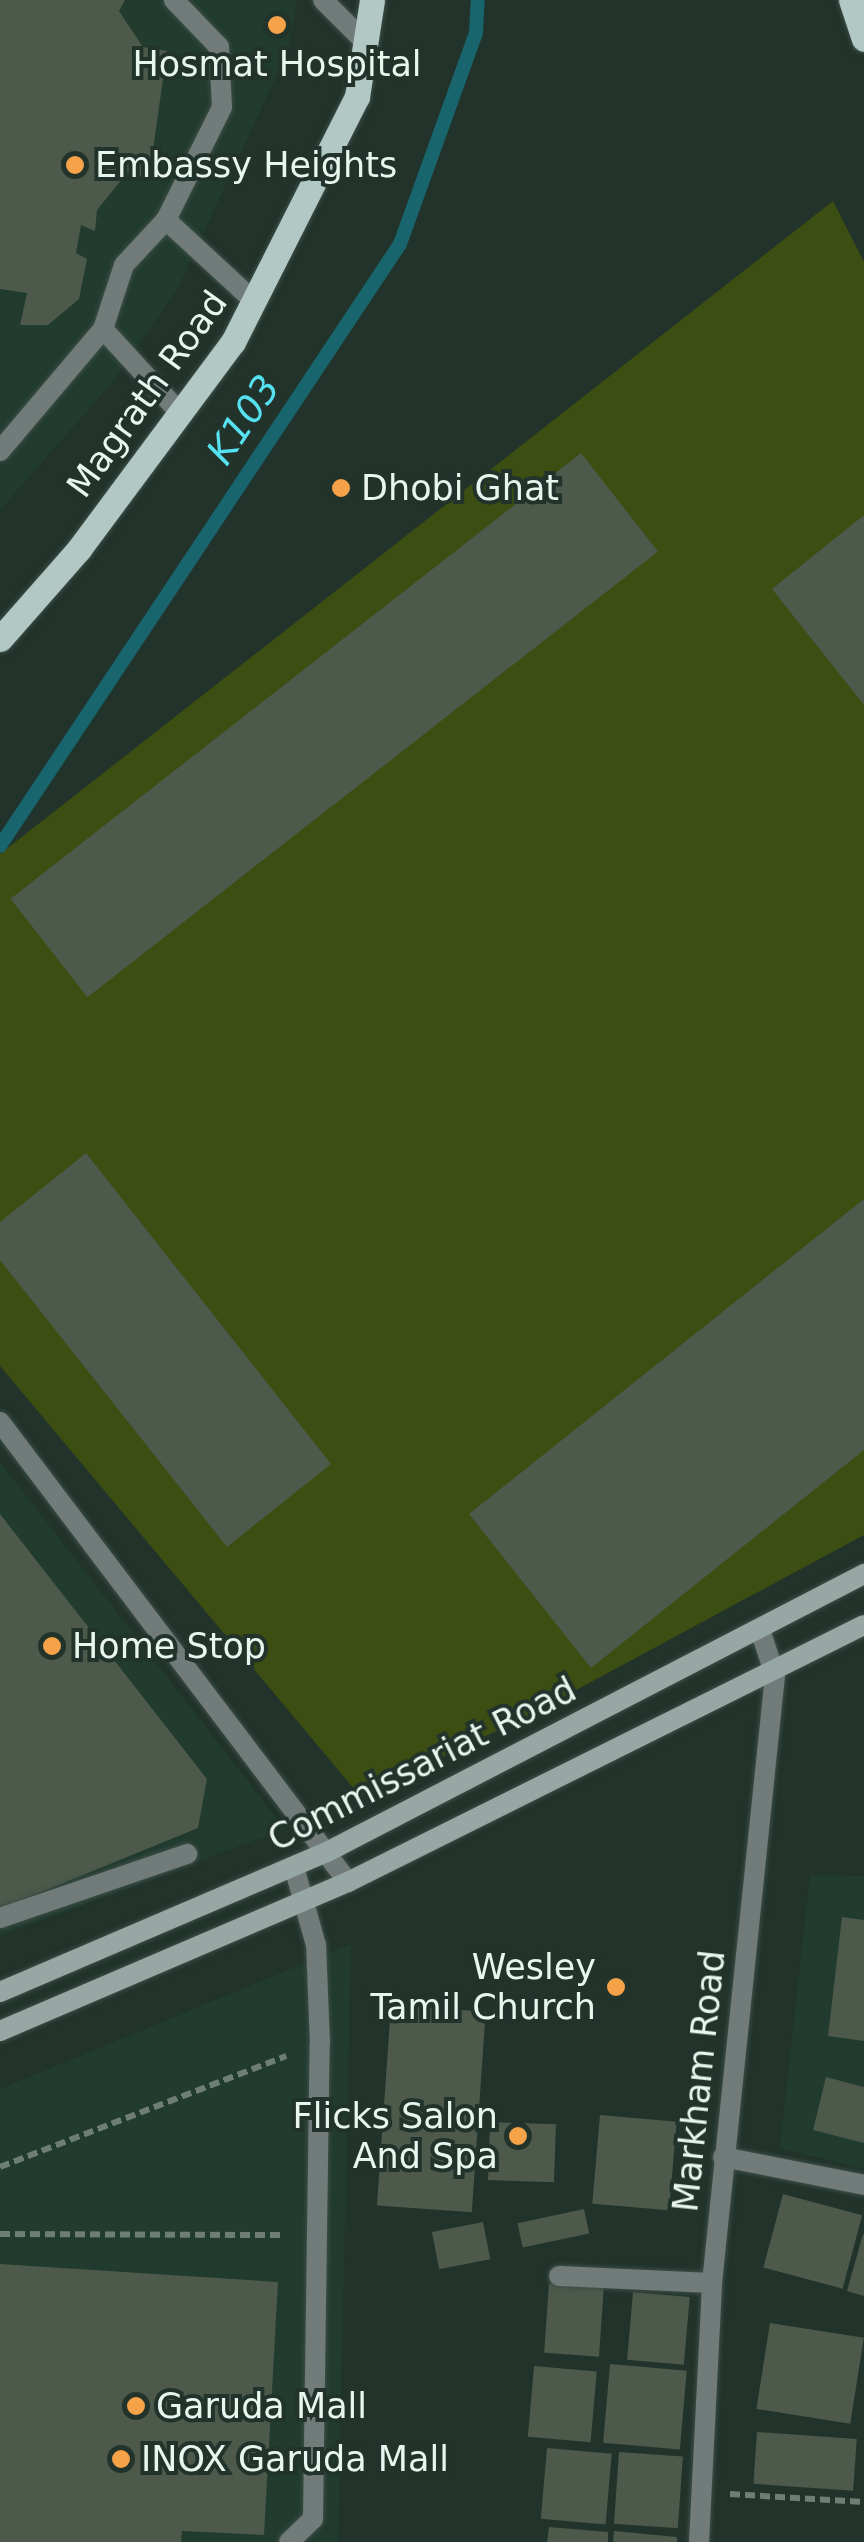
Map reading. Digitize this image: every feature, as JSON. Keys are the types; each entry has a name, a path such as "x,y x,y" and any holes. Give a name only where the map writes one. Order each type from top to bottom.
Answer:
{"main road":[{"name":"Magrath Road","path":"0,639 180,414 256,303 358,97 372,0"},
{"path":"852,0 864,40"},
{"name":"Commissariat Road","path":"0,1992 326,1852 864,1574"},
{"name":"Commissariat Road","path":"0,2031 348,1882 774,1675 864,1625"}],"street":[{"path":"0,451 103,329 124,265 166,220 222,107 224,70 218,47 174,0"},
{"path":"323,0 366,42"},
{"path":"166,220 256,303"},
{"path":"103,329 180,414"},
{"path":"0,1422 348,1882"},
{"name":"Markham Road","path":"699,2542 712,2283 774,1675 760,1630"},
{"path":"0,1918 187,1854"},
{"path":"289,2542 313,2519 320,2043 316,1944 294,1867"},
{"path":"723,2156 864,2186"},
{"path":"558,2276 712,2283"}],"path":[{"path":"0,2167 320,2043"},
{"path":"0,2234 317,2236"},
{"path":"699,2492 864,2502"}],"shaded area":[{"name":"Embassy Heights","path":"0,0 297,0 288,51 178,288 110,385 0,510"},
{"name":"Home Stop","path":"0,1462 285,1829 0,1936"},
{"path":"810,1875 864,1876 864,2169 780,2148"},
{"name":"Garuda Mall","path":"351,1944 338,2542 0,2542 0,2089"}],"green space":[{"path":"833,201 864,262 864,1535 528,1716 360,1796 0,1366 0,854"}],"building":[{"name":"Embassy Heights","path":"0,0 125,0 119,11 143,47 167,51 149,178 127,173 97,210 95,231 81,225 76,253 87,259 79,299 48,325 20,325 27,293 0,289"},
{"path":"581,453 658,552 87,997 10,899"},
{"path":"864,515 864,705 772,589"},
{"path":"86,1153 331,1464 227,1547 0,1260 0,1222"},
{"path":"864,1199 864,1450 591,1668 469,1514"},
{"name":"Home Stop","path":"0,1514 207,1779 198,1828 0,1909"},
{"path":"842,1917 864,1920 864,2041 828,2036"},
{"path":"391,2005 486,2012 472,2212 377,2206"},
{"path":"826,2077 864,2087 864,2143 813,2130"},
{"path":"600,2115 677,2122 669,2210 592,2204"},
{"path":"490,2122 556,2124 554,2182 488,2180"},
{"path":"783,2194 862,2215 843,2289 763,2267"},
{"path":"584,2209 589,2233 523,2248 517,2223"},
{"path":"483,2222 490,2259 439,2269 432,2232"},
{"path":"864,2235 864,2296 847,2291"},
{"name":"Garuda Mall","path":"0,2264 278,2282 264,2535 182,2531 181,2542 0,2542"},
{"path":"549,2283 604,2287 599,2357 544,2353"},
{"path":"633,2292 690,2297 684,2365 627,2360"},
{"path":"770,2323 864,2338 850,2424 756,2409"},
{"path":"610,2364 687,2371 680,2449 603,2443"},
{"path":"534,2366 597,2371 591,2442 528,2437"},
{"path":"757,2432 857,2439 853,2491 753,2484"},
{"path":"547,2448 612,2454 606,2524 541,2519"},
{"path":"619,2452 683,2456 678,2528 614,2524"},
{"path":"549,2527 608,2532 608,2542 547,2542"},
{"path":"614,2531 677,2537 677,2542 613,2542"}],"waterway":[{"name":"K103","path":"0,846 400,244 476,33 478,0"}],"place":[{"name":"Hosmat Hospital","path":"277,25"},
{"name":"Embassy Heights","path":"75,165"},
{"name":"Dhobi Ghat","path":"341,488"},
{"name":"Home Stop","path":"52,1646"},
{"name":"Wesley Tamil Church","path":"616,1987"},
{"name":"Flicks Salon And Spa","path":"518,2136"},
{"name":"Garuda Mall","path":"136,2406"},
{"name":"INOX Garuda Mall","path":"121,2459"}]}
